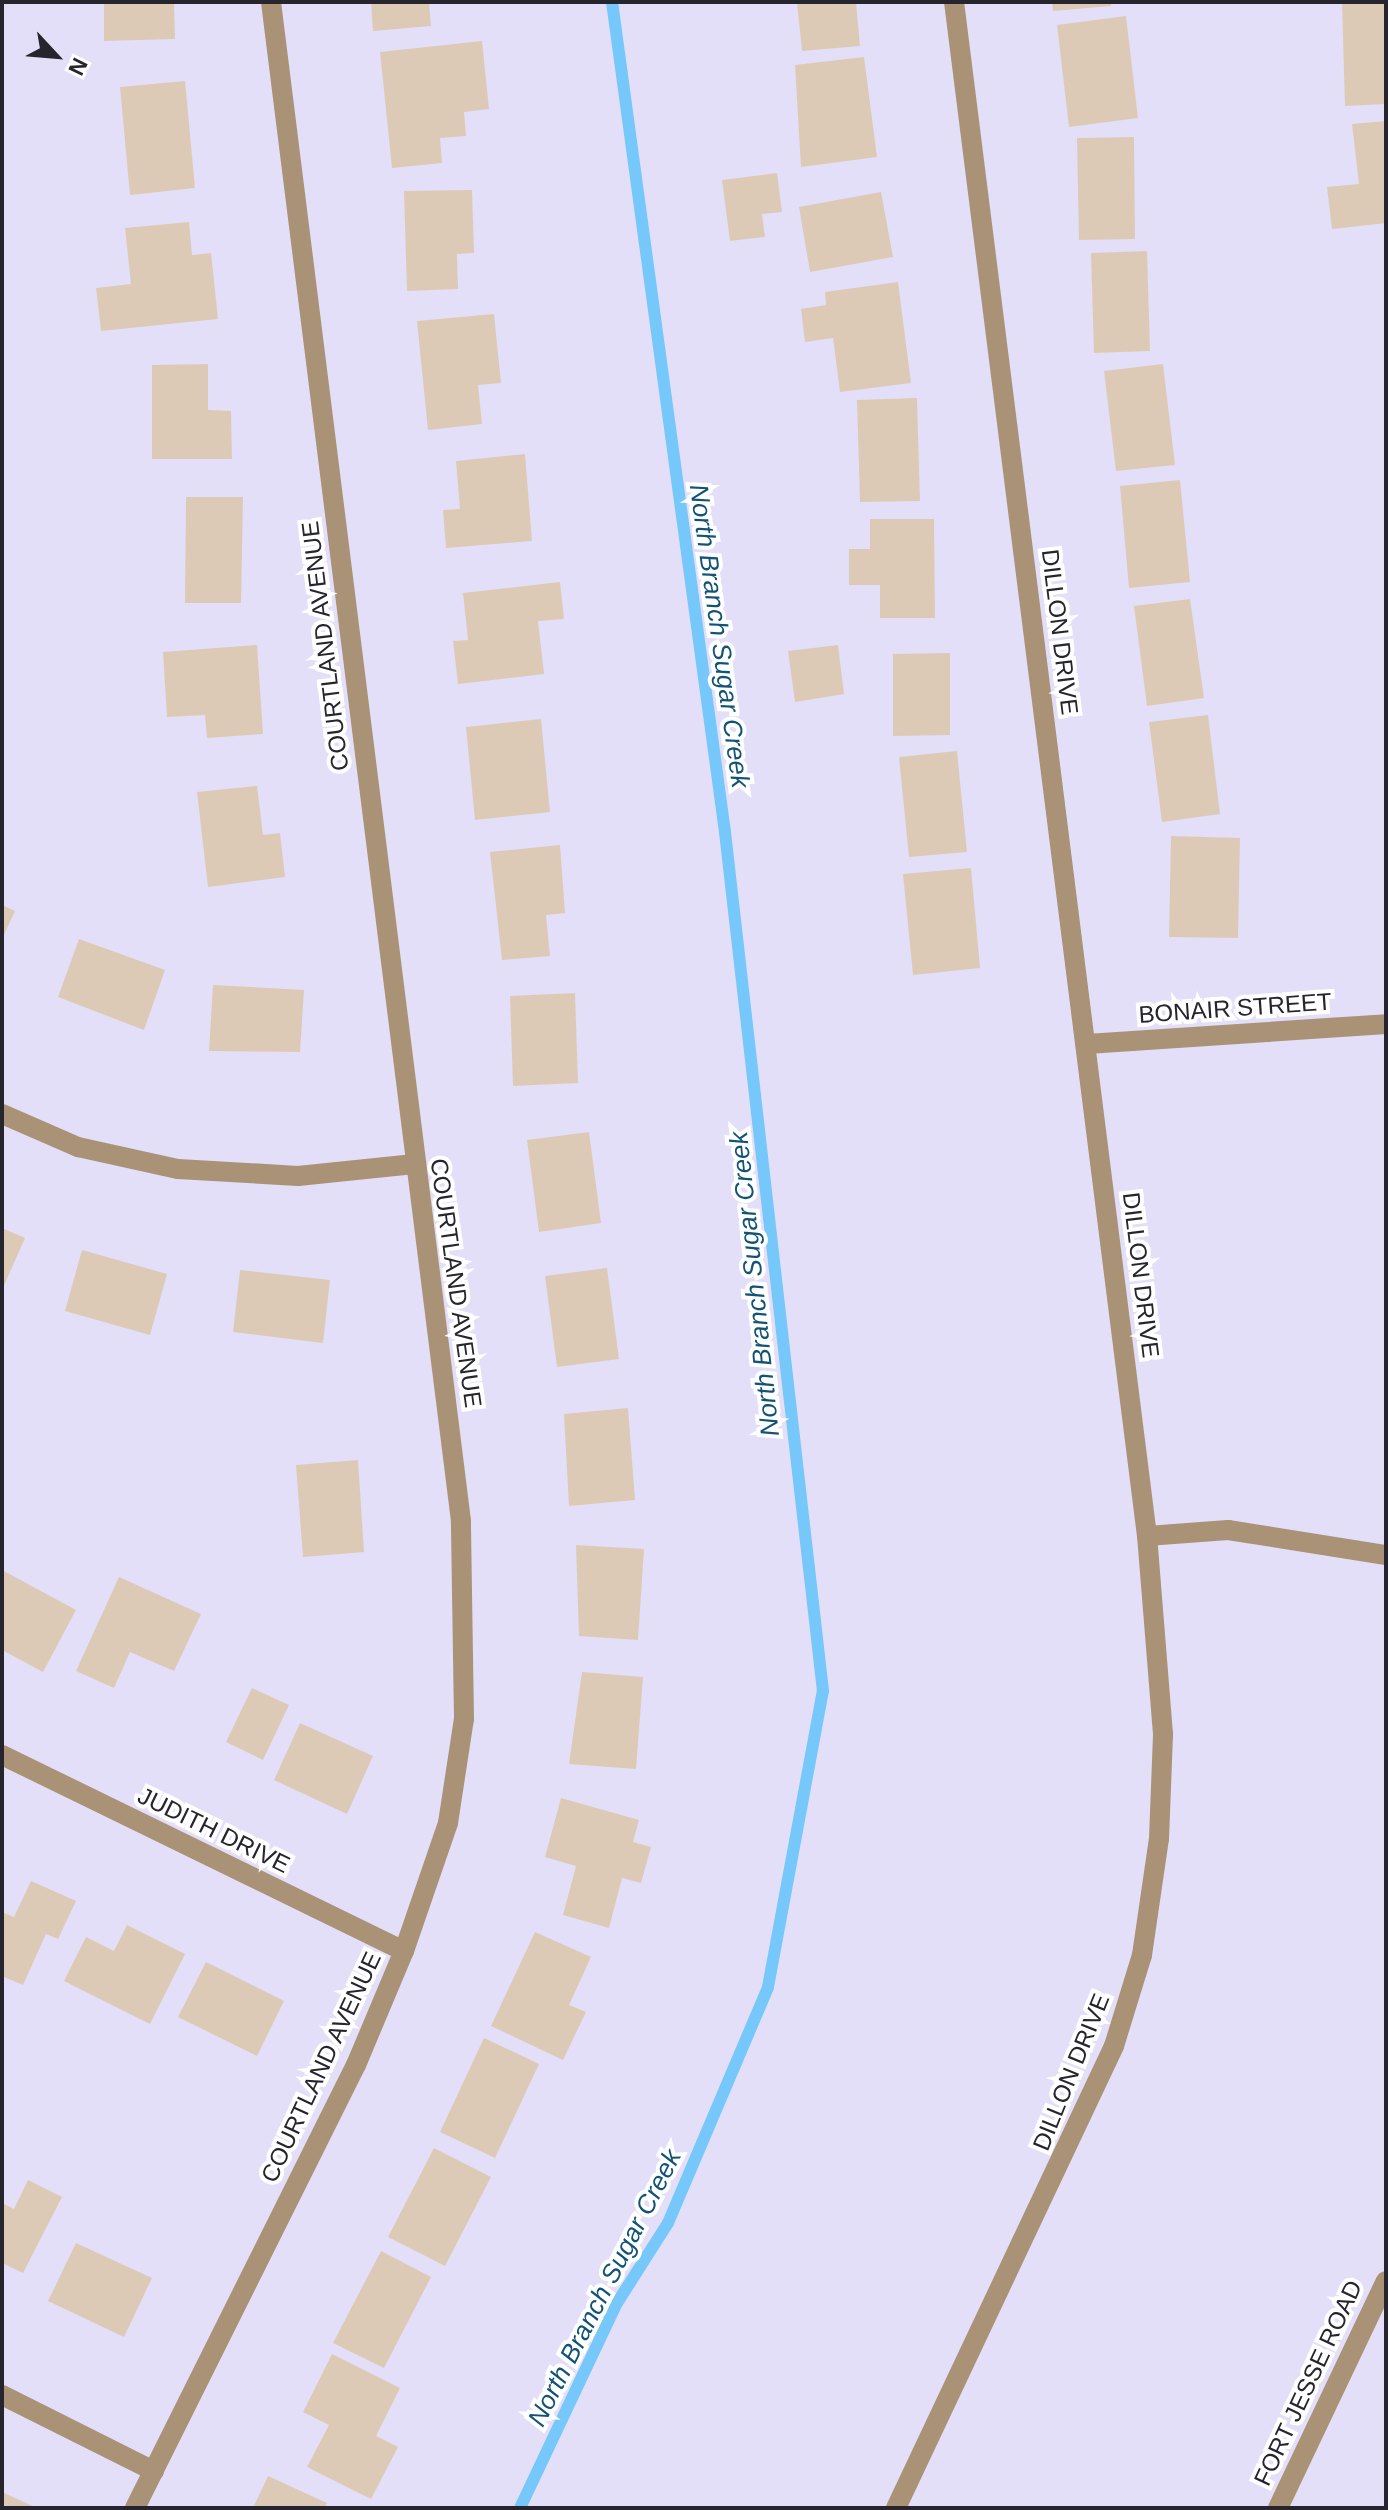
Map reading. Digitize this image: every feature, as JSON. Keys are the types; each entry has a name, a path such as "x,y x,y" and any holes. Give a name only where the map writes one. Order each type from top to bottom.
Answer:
{"street":[{"name":"COURTLAND AVENUE","path":"135,2508 356,2065 404,1951 448,1823 468,1633 461,1521 271,2"},
{"name":"DILLON DRIVE","path":"896,2508 1080,2128 1142,1955 1159,1839 1163,1734 1147,1536 954,2"},
{"name":"BONAIR STREET","path":"1087,1044 1386,1024"},
{"path":"2,1114 78,1147 178,1169 298,1176 414,1164"},
{"path":"1147,1536 1228,1530 1386,1555"},
{"name":"JUDITH DRIVE","path":"2,1755 404,1951"},
{"name":"FORT JESSE ROAD","path":"1278,2508 1386,2281"},
{"path":"2,2395 154,2471"}],"building":[{"path":"104,2 174,2 175,39 104,41"},
{"path":"371,2 429,2 431,26 373,31"},
{"path":"797,2 856,2 860,46 802,51"},
{"path":"1052,2 1111,2 1111,6 1053,11"},
{"path":"1342,2 1386,2 1386,104 1345,106"},
{"path":"1126,16 1138,118 1069,127 1057,25"},
{"path":"482,41 489,109 464,112 466,136 440,138 442,163 392,168 380,52"},
{"path":"864,57 877,157 801,167 795,65"},
{"path":"185,81 195,188 130,195 120,87"},
{"path":"1386,121 1386,223 1332,229 1327,187 1359,184 1352,124"},
{"path":"1134,137 1135,239 1079,240 1077,138"},
{"path":"777,173 782,212 762,214 765,237 730,241 722,180"},
{"path":"472,190 474,253 457,254 458,289 407,291 404,191"},
{"path":"881,192 893,257 810,272 799,207"},
{"path":"189,222 192,255 211,253 218,319 101,331 96,288 131,284 125,228"},
{"path":"1147,251 1150,351 1094,353 1091,253"},
{"path":"898,282 911,383 840,392 833,338 805,342 801,309 826,305 825,292"},
{"path":"494,314 501,383 478,385 482,424 428,430 417,321"},
{"path":"208,364 208,410 231,411 232,459 152,459 152,365"},
{"path":"1163,364 1175,465 1116,471 1104,371"},
{"path":"917,398 920,501 860,502 857,400"},
{"path":"525,454 532,541 446,548 443,510 460,509 456,461"},
{"path":"1180,480 1190,582 1129,588 1120,486"},
{"path":"186,497 243,497 241,603 185,603"},
{"path":"870,519 934,519 935,618 880,618 880,585 849,585 849,549 870,549"},
{"path":"560,582 564,619 538,621 544,674 458,684 453,641 468,640 463,593"},
{"path":"1190,599 1204,698 1147,706 1134,606"},
{"path":"257,645 263,734 207,738 205,715 167,717 163,652"},
{"path":"838,645 844,694 795,702 788,651"},
{"path":"950,653 950,735 893,736 893,654"},
{"path":"1208,715 1220,814 1162,822 1149,722"},
{"path":"541,719 550,812 475,820 466,727"},
{"path":"957,751 967,852 909,857 899,757"},
{"path":"257,786 263,835 280,833 285,877 208,887 197,792"},
{"path":"1171,836 1240,838 1238,938 1169,937"},
{"path":"560,845 565,913 546,915 550,956 502,960 490,852"},
{"path":"971,868 980,968 913,975 903,874"},
{"path":"2,905 15,911 2,939"},
{"path":"79,939 165,970 144,1030 58,997"},
{"path":"213,985 304,990 300,1052 209,1051"},
{"path":"575,993 578,1083 513,1086 510,996"},
{"path":"589,1132 601,1223 539,1232 527,1140"},
{"path":"2,1228 25,1238 2,1290"},
{"path":"82,1250 167,1274 150,1335 65,1311"},
{"path":"607,1268 619,1359 557,1367 545,1276"},
{"path":"240,1270 330,1280 323,1343 233,1332"},
{"path":"628,1408 635,1500 569,1506 564,1414"},
{"path":"358,1460 364,1552 303,1557 296,1465"},
{"path":"576,1545 644,1549 638,1640 579,1636"},
{"path":"2,1570 76,1610 43,1672 2,1650"},
{"path":"119,1577 201,1614 174,1671 130,1652 114,1688 76,1671"},
{"path":"582,1672 643,1677 636,1769 569,1764"},
{"path":"252,1688 289,1705 263,1760 226,1742"},
{"path":"300,1723 373,1756 347,1814 274,1780"},
{"path":"561,1798 639,1820 633,1842 651,1847 641,1883 622,1878 609,1928 563,1915 576,1866 545,1857"},
{"path":"31,1881 76,1901 58,1939 46,1934 23,1985 2,1976 2,1912 14,1917"},
{"path":"127,1925 185,1954 150,2024 64,1981 86,1937 114,1951"},
{"path":"535,1932 591,1957 569,2005 586,2012 563,2060 491,2026"},
{"path":"206,1962 284,2001 257,2056 178,2017"},
{"path":"484,2038 539,2064 495,2158 440,2132"},
{"path":"434,2148 491,2177 445,2266 388,2237"},
{"path":"28,2180 62,2197 23,2273 2,2263 2,2203 14,2209"},
{"path":"76,2243 152,2278 124,2337 48,2301"},
{"path":"381,2251 431,2277 384,2368 333,2343"},
{"path":"332,2354 400,2388 376,2436 398,2447 371,2499 307,2467 329,2425 303,2412"},
{"path":"268,2476 327,2503 325,2508 253,2508"},
{"path":"2,2492 37,2508 2,2508"}],"waterway":[{"name":"North Branch Sugar Creek","path":"520,2508 617,2303 668,2223 768,1987 823,1691 725,832 612,2"}]}
